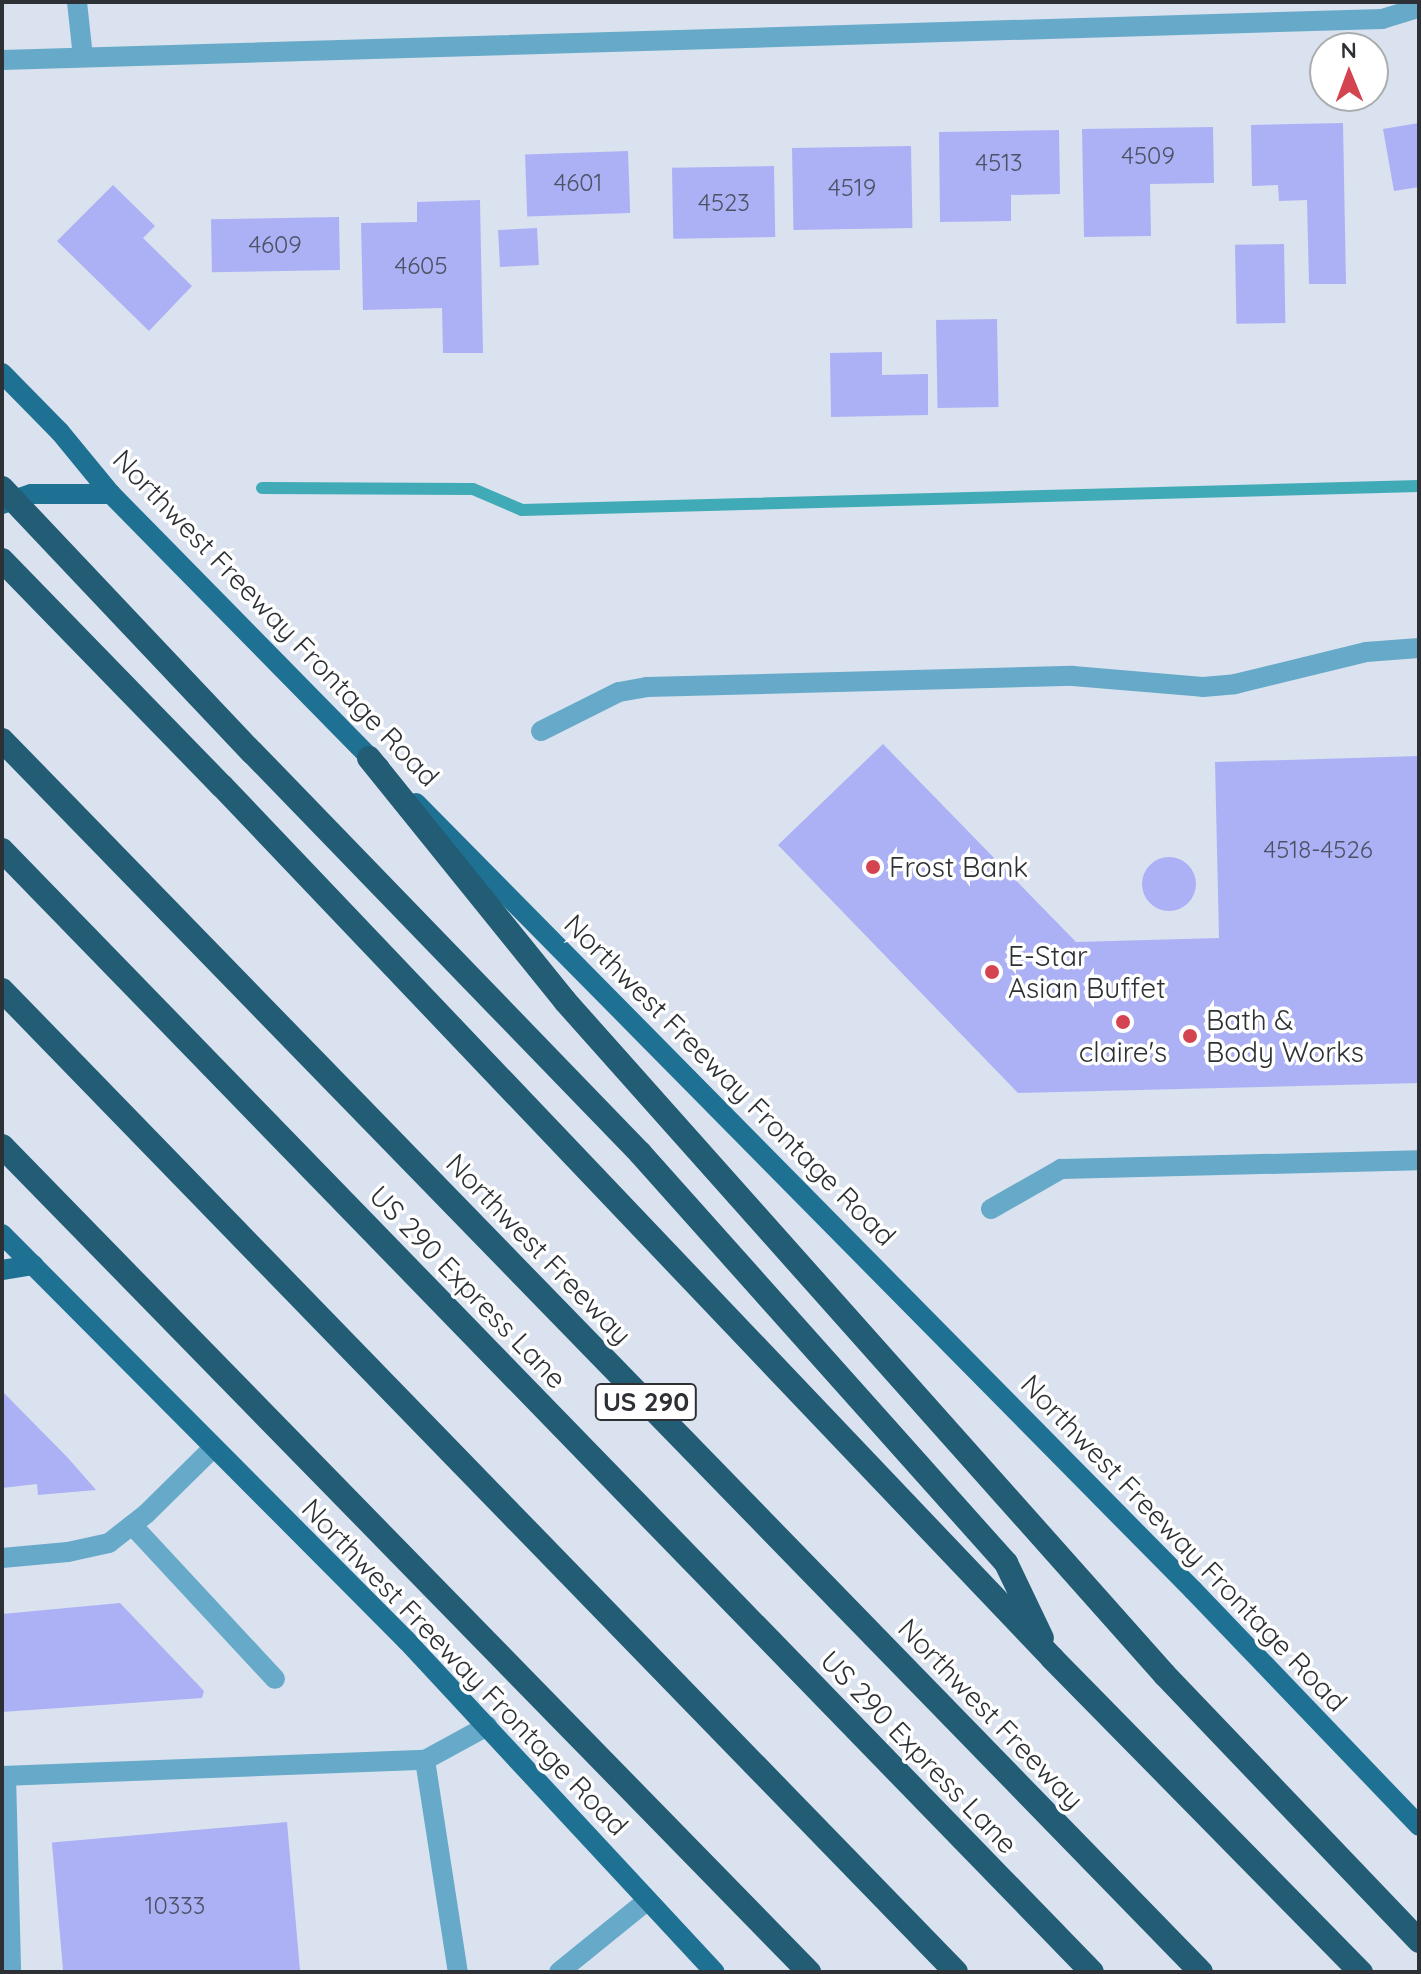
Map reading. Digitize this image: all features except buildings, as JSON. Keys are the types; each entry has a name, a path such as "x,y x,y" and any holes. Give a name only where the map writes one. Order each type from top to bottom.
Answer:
{"highway":[{"path":"2,488 640,1153 1006,1563 1052,1658"},
{"path":"2,560 222,786 1052,1658 1361,1972"},
{"name":"Northwest Freeway","path":"2,740 1201,1972"},
{"path":"369,758 575,1013 1165,1675 1419,1941"},
{"name":"US 290 Express Lane","path":"2,850 1092,1972"},
{"path":"2,990 956,1972"},
{"path":"2,1146 809,1972"}],"main road":[{"name":"Northwest Freeway Frontage Road","path":"2,373 60,432 111,494 1172,1567 1419,1826"},
{"path":"2,504 31,494 111,494"},
{"name":"Northwest Freeway Frontage Road","path":"2,1234 487,1726 713,1971"},
{"path":"2,1270 34,1265"}],"street":[{"path":"77,2 83,57"},
{"path":"2,60 1382,19 1419,8"},
{"path":"541,731 619,692 659,686 1073,676 1170,687 1203,687 1235,684 1366,652 1419,648"},
{"path":"991,1209 1061,1169 1419,1160"},
{"path":"2,1558 68,1552 109,1543 214,1447"},
{"path":"132,1525 275,1679"},
{"path":"11,1972 4,1776 425,1760 487,1726"},
{"path":"425,1760 458,1972"},
{"path":"559,1972 648,1900"}],"waterway":[{"path":"262,488 473,489 522,510 1419,486"}],"place":[{"name":"Frost Bank","path":"873,867"},
{"name":"E-Star Asian Buffet","path":"992,972"},
{"name":"claire's","path":"1123,1022"},
{"name":"Bath & Body Works","path":"1190,1036"}]}
